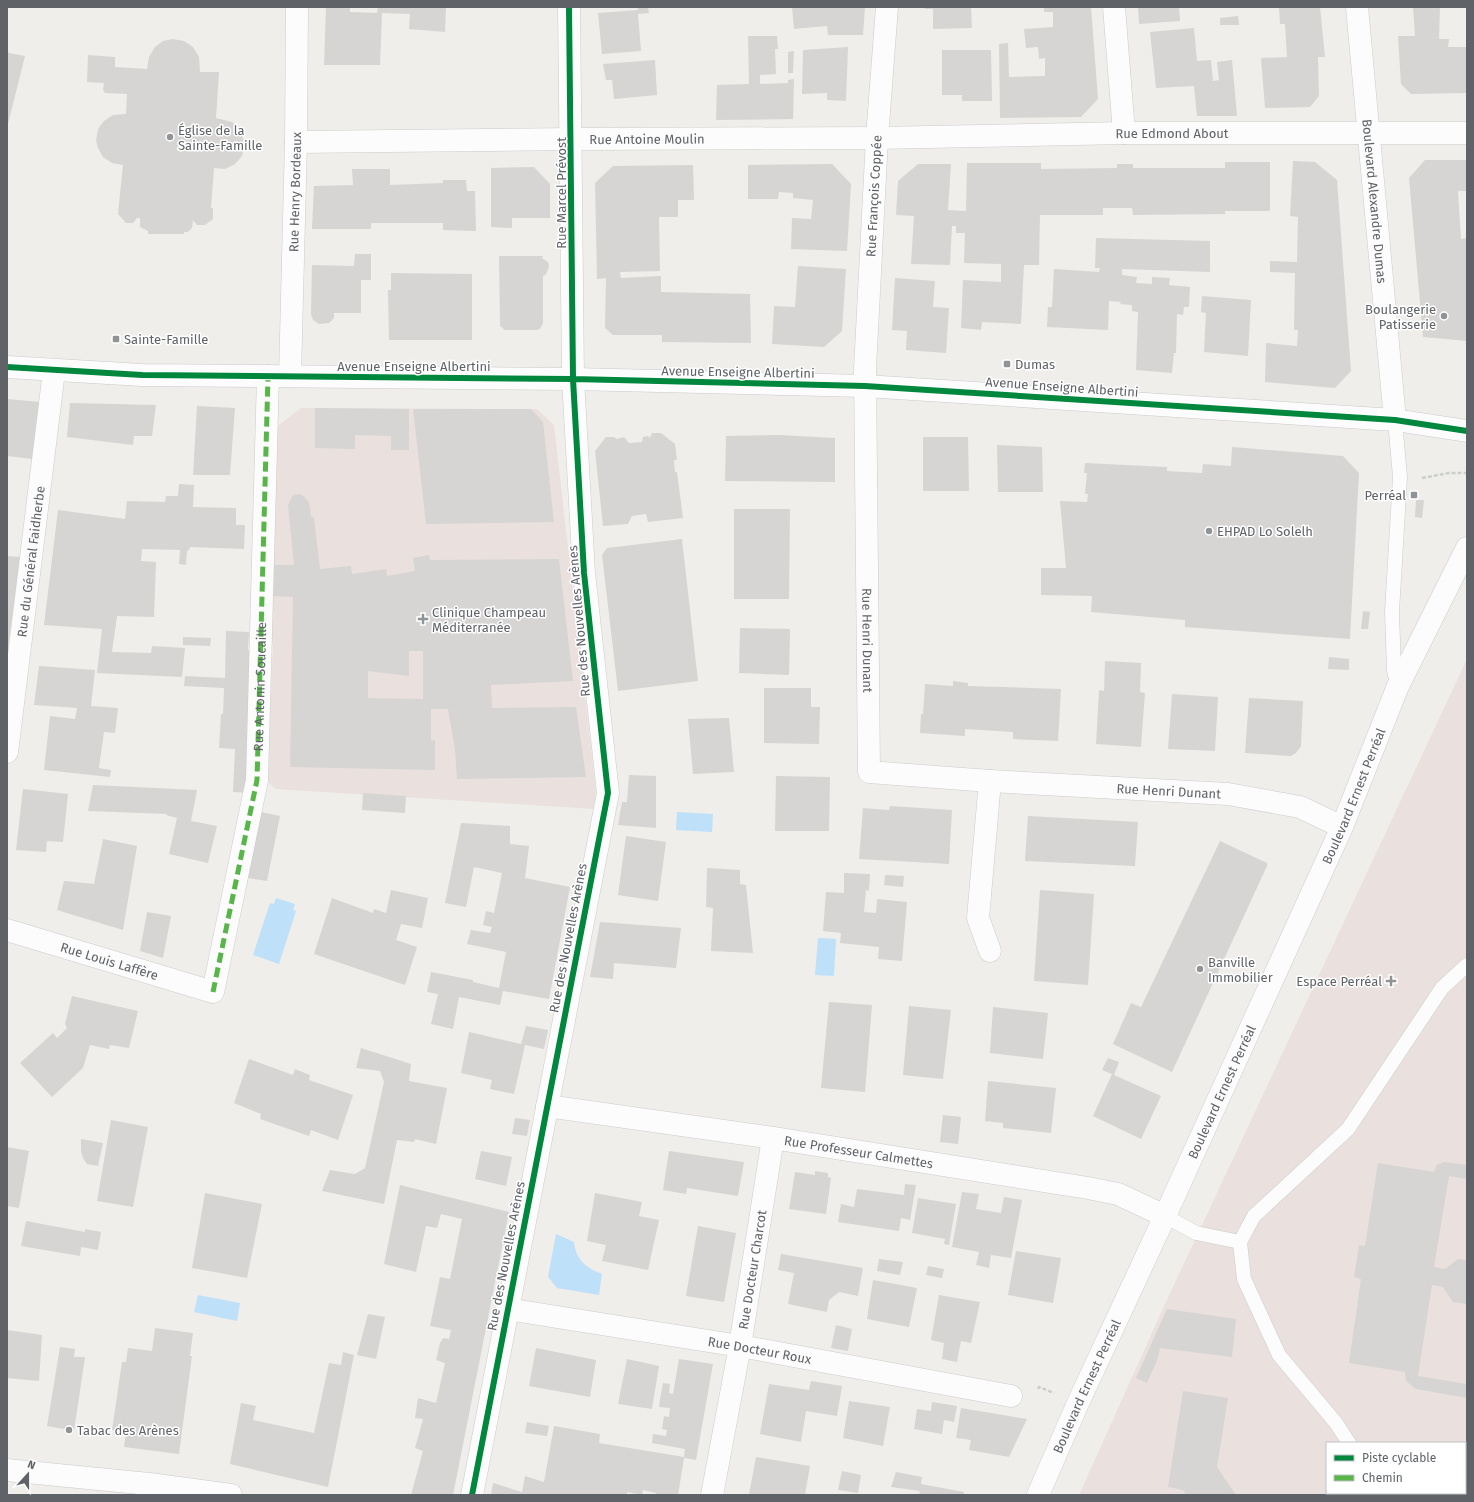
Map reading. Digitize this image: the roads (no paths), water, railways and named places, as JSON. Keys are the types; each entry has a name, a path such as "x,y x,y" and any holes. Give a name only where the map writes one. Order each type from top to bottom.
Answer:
{"street":[{"name":"Rue Henry Bordeaux","path":"290,376 296,142 297,7"},
{"name":"Rue Marcel Prévost","path":"569,7 572,139 573,379"},
{"name":"Rue François Coppée","path":"865,386 877,138 887,7"},
{"path":"1114,7 1124,133"},
{"name":"Boulevard Alexandre Dumas","path":"1357,7 1395,420"},
{"name":"Rue Edmond About","path":"877,138 1124,133 1467,133"},
{"name":"Rue Antoine Moulin","path":"296,142 877,138"},
{"name":"Avenue Enseigne Albertini","path":"7,367 54,371 142,375 573,379 865,386 1395,420 1467,431"},
{"name":"Rue du Général Faidherbe","path":"7,752 54,371"},
{"name":"Rue Antonin Soucaille","path":"213,992 257,780 268,376"},
{"name":"Rue des Nouvelles Arènes","path":"472,1495 608,793 584,573 573,379"},
{"name":"Rue Henri Dunant","path":"865,386 869,772 990,781 1228,794 1300,807 1342,827"},
{"name":"Boulevard Ernest Perréal","path":"1038,1495 1078,1402 1165,1216 1342,827 1398,686 1467,548"},
{"path":"990,781 978,918 990,951"},
{"name":"Rue Louis Laffère","path":"7,930 213,992"},
{"name":"Rue Professeur Calmettes","path":"547,1106 773,1138 1104,1190 1118,1194 1165,1216"},
{"name":"Rue Docteur Charcot","path":"712,1495 740,1346 773,1138"},
{"name":"Rue Docteur Roux","path":"507,1309 740,1346 1011,1396"},
{"path":"7,1470 156,1485 231,1495"}],"lane":[{"path":"1395,420 1400,478 1392,612 1394,671 1398,686"},
{"path":"1348,1442 1336,1423 1279,1355 1244,1279 1240,1242 1254,1216 1348,1129 1442,988 1467,965"},
{"path":"1165,1216 1196,1233 1240,1242"}],"water":[{"path":"677,812 713,814 712,832 676,830"},
{"path":"276,898 295,904 293,910 296,911 279,964 253,955 270,903 274,904"},
{"path":"818,938 836,939 834,976 815,975"},
{"path":"556,1234 574,1242 577,1254 583,1262 591,1269 602,1274 599,1295 557,1288 548,1277"},
{"path":"198,1295 240,1303 237,1321 194,1312"}],"place":[{"name":"Église de la Sainte-Famille","path":"170,137"},
{"name":"Boulangerie Patisserie","path":"1444,316"},
{"name":"Sainte-Famille","path":"116,339"},
{"name":"Dumas","path":"1007,364"},
{"name":"Perréal","path":"1414,495"},
{"name":"EHPAD Lo Solelh","path":"1209,531"},
{"name":"Clinique Champeau Méditerranée","path":"423,619"},
{"name":"Banville Immobilier","path":"1200,969"},
{"name":"Espace Perréal","path":"1391,981"},
{"name":"Tabac des Arènes","path":"69,1430"}]}
